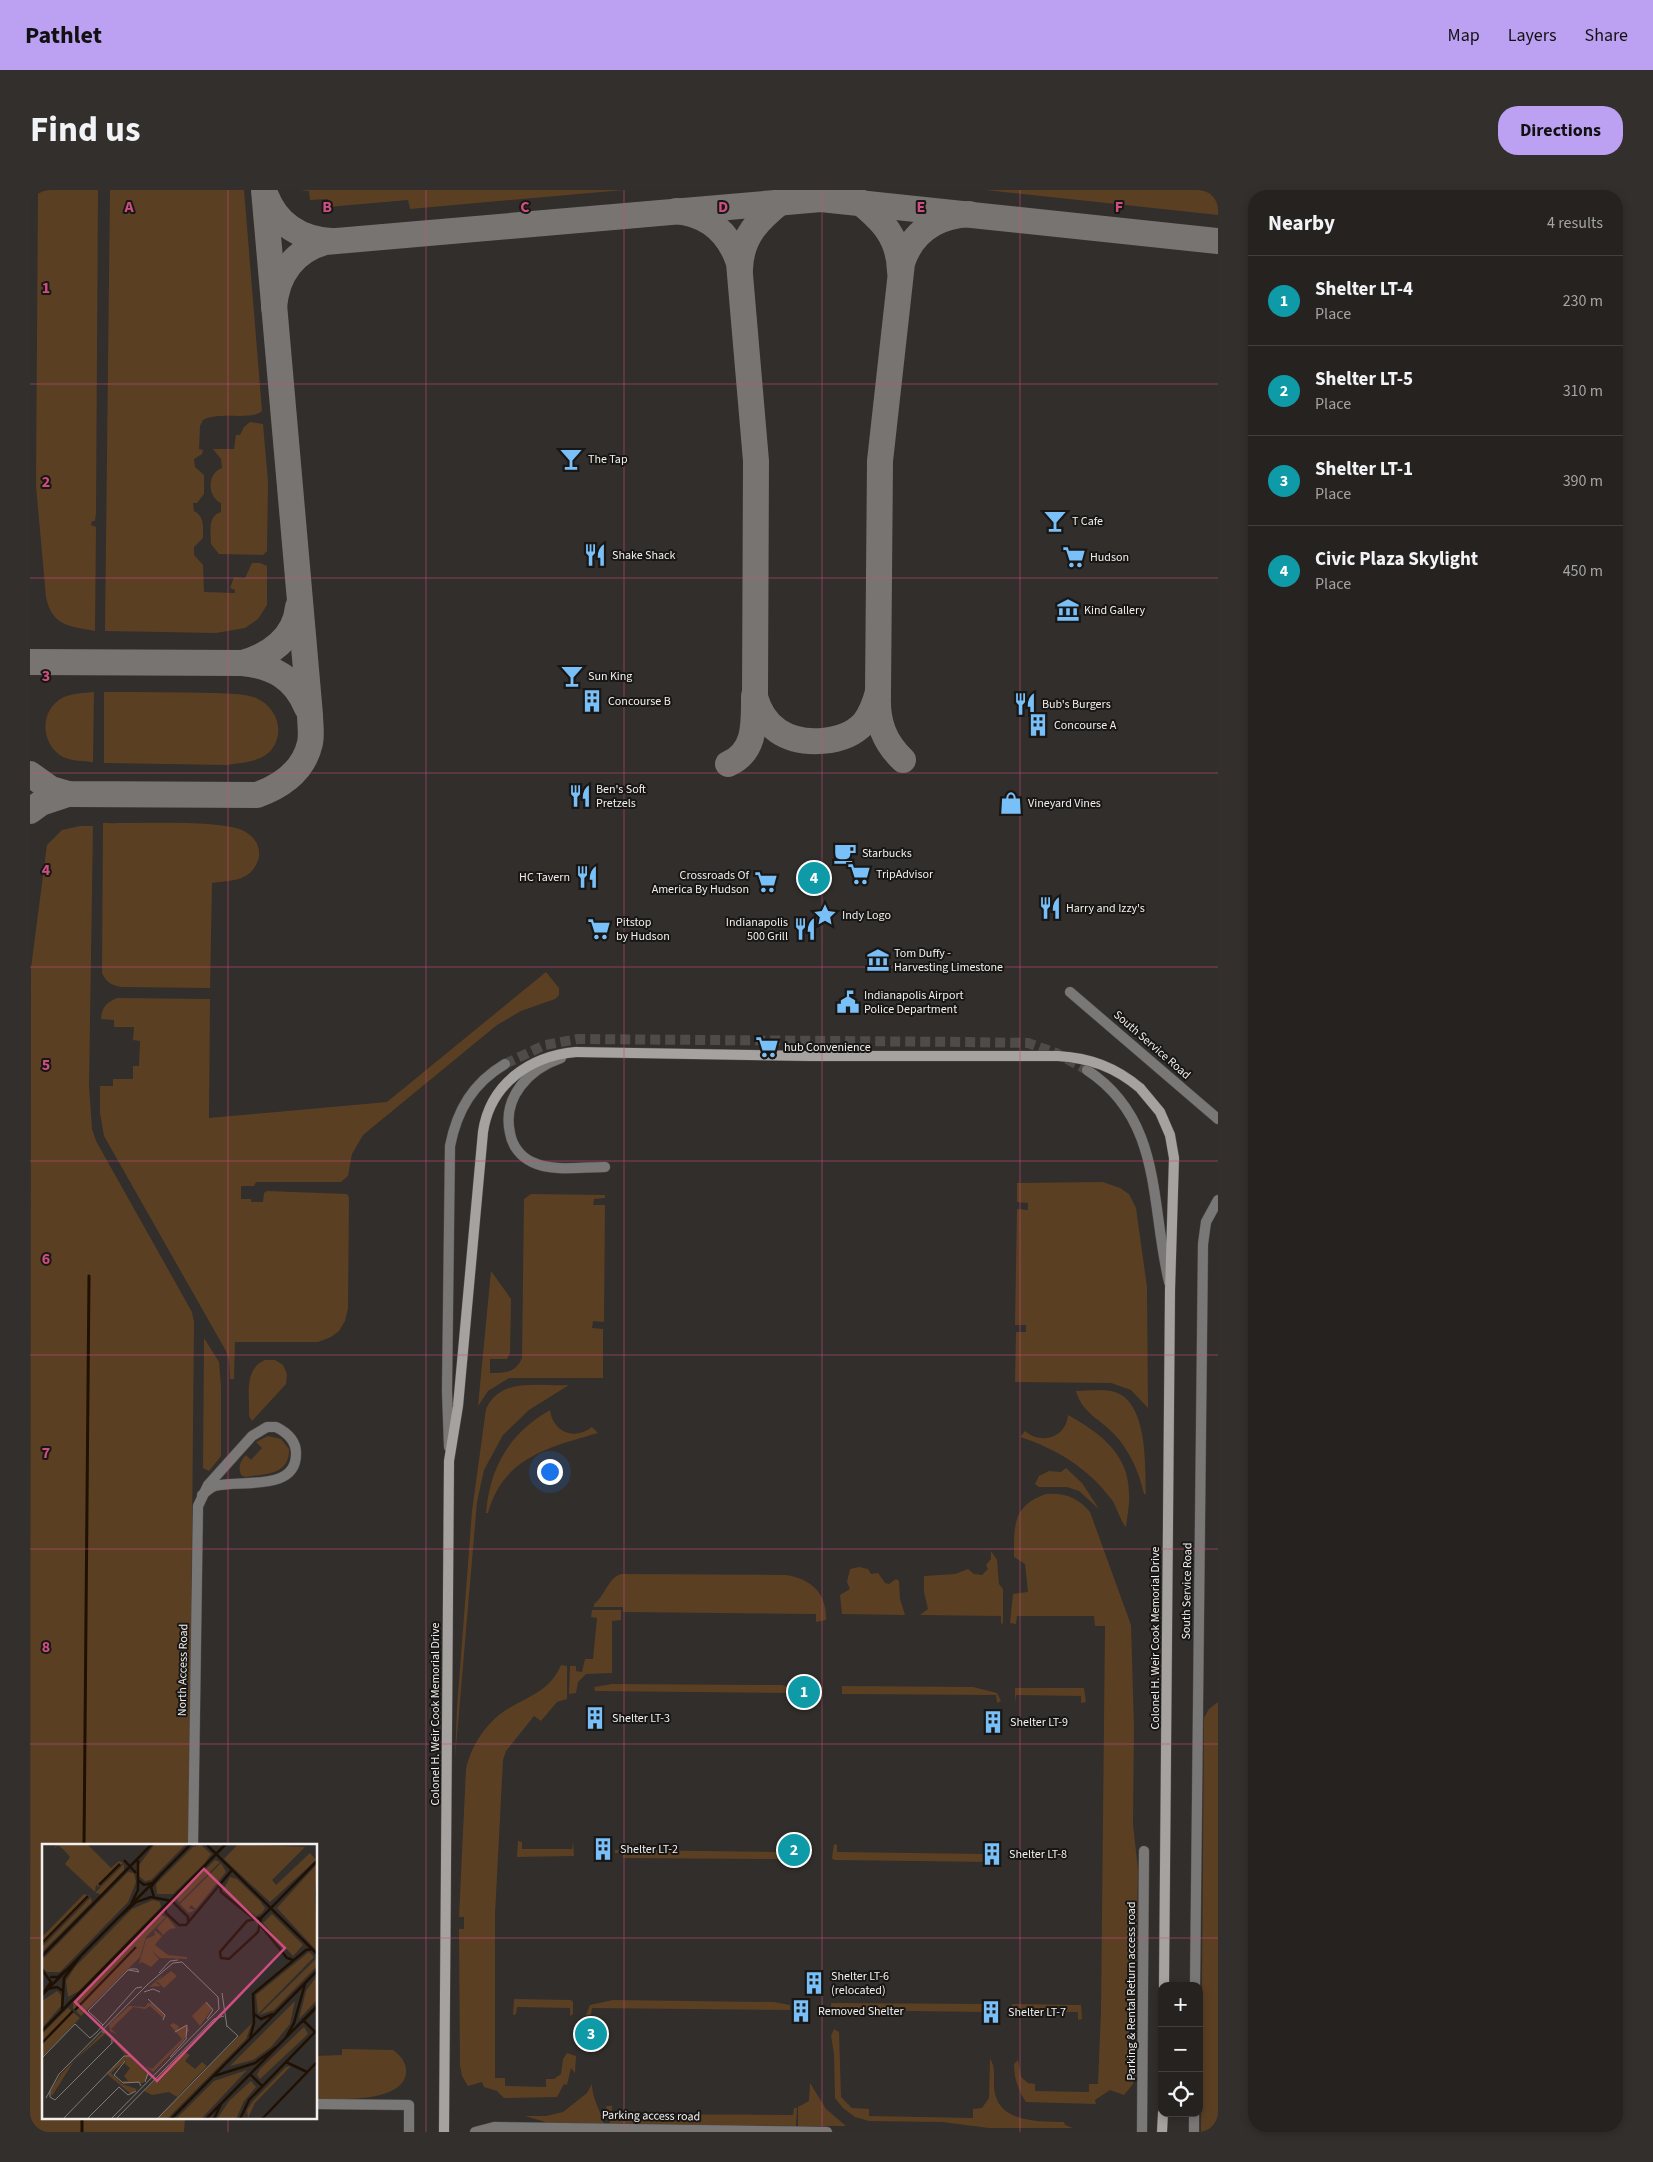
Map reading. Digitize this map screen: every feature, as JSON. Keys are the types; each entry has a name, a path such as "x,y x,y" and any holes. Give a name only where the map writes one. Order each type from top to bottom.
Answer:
{"street":[{"name":"South Service Road","path":"1070,992 1218,1119"},
{"name":"Colonel H. Weir Cook Memorial Drive","path":"444,2132 449,1461 458,1406 483,1132 494,1099 515,1076 533,1062 546,1056 576,1052 810,1056 1058,1056 1085,1059 1105,1065 1140,1088 1160,1112 1173,1147 1164,1982"},
{"path":"576,1052 548,1063 522,1083 508,1110 510,1137 520,1154 538,1165 605,1167"},
{"path":"449,1461 447,1382 450,1146 454,1130 467,1099 485,1078 505,1064"},
{"path":"1087,1070 1123,1101 1141,1132 1148,1159 1162,1257 1170,1290"},
{"name":"South Service Road","path":"1195,1982 1202,1244 1206,1222 1218,1200"},
{"name":"North Access Road","path":"194,1844 196,1519 202,1495 208,1485 252,1436 267,1427 276,1427 288,1435 296,1449 296,1458 289,1473 272,1481 214,1486 202,1495"},
{"name":"Parking & Rental Return access road","path":"1142,2132 1144,1851"},
{"path":"318,2104 409,2105 409,2132"},
{"path":"1162,2117 1162,2132"},
{"path":"1194,2117 1194,2132"},
{"name":"Parking access road","path":"475,2132 494,2127 827,2132"}],"shaded area":[{"path":"38,190 98,190 96,513 95,521 92,521 91,525 96,527 95,631 70,626 57,619 49,607 46,597 36,486"},
{"path":"110,190 244,190 262,411 251,415 218,416 203,420 200,426 199,449 203,450 202,454 194,459 195,467 204,475 204,494 197,503 193,503 194,511 198,513 203,523 203,538 194,547 194,555 203,565 204,592 235,593 235,590 230,588 234,577 245,578 252,563 260,563 267,566 267,605 258,619 245,628 216,633 105,631"},
{"path":"300,190 624,190 410,209 408,200 328,207 328,199 310,200 309,191"},
{"path":"985,190 1218,190 1218,215"},
{"path":"250,422 263,424 268,482 267,551 263,555 219,554 211,544 210,530 214,517 221,512 221,503 213,496 211,480 217,471 222,468 221,459 213,449 234,449 236,435 240,435 244,427"},
{"path":"94,692 93,762 63,757 55,751 47,735 47,718 50,710 56,702 64,697"},
{"path":"104,692 215,693 251,696 262,701 272,710 277,722 278,735 268,754 255,760 241,763 227,765 104,763"},
{"path":"103,823 197,823 216,825 244,831 255,840 259,849 259,858 249,874 238,879 212,883 210,988 121,987 109,983 105,979 102,973"},
{"path":"80,826 93,826 89,1086 92,1129 96,1141 192,1312 194,1322 189,1844 42,1844 42,2120 185,2120 184,2132 30,2132 31,968 47,845 62,830"},
{"path":"546,972 559,988 559,995 555,999 521,1011 497,1025 363,1135 352,1154 348,1176 341,1182 256,1182 254,1186 241,1186 241,1199 251,1199 251,1202 263,1202 264,1193 267,1191 347,1194 349,1197 348,1308 345,1321 339,1331 331,1337 318,1342 235,1342 234,1379 230,1379 229,1360 226,1351 104,1136 100,1113 100,1086 113,1086 113,1079 133,1079 133,1066 139,1066 140,1041 133,1040 134,1027 114,1027 114,1020 101,1019 105,1006 117,998 210,999 209,1118 387,1102"},
{"path":"1103,1182 1120,1188 1129,1194 1136,1208 1147,1287 1148,1408 1131,1390 1111,1383 1015,1382 1016,1332 1026,1332 1026,1325 1015,1325 1017,1209 1028,1210 1028,1203 1017,1202 1017,1183"},
{"path":"531,1194 605,1195 605,1198 594,1199 593,1205 605,1205 604,1322 593,1321 592,1328 603,1329 603,1378 509,1378 488,1391 478,1406 491,1271 511,1299 510,1353 507,1359 490,1359 490,1373 509,1371 516,1367 522,1358 524,1199"},
{"path":"204,1338 219,1362 221,1386 221,1456 209,1471 203,1468"},
{"path":"265,1360 275,1360 283,1365 287,1374 286,1384 252,1421 249,1416 249,1384 253,1370"},
{"path":"522,1385 569,1385 529,1410 503,1435 484,1470 477,1502 455,1759 472,1511 486,1409 493,1399 511,1387"},
{"path":"1101,1390 1115,1392 1126,1398 1134,1408 1142,1436 1146,1494 1144,1494 1137,1470 1125,1447 1109,1429 1082,1405 1076,1391"},
{"path":"550,1410 555,1424 565,1432 578,1433 592,1427 598,1433 546,1450 531,1457 517,1467 505,1479 495,1494 488,1513 486,1513 492,1480 504,1452 524,1429"},
{"path":"1068,1415 1101,1437 1118,1456 1124,1467 1128,1479 1129,1497 1126,1527 1112,1500 1093,1478 1071,1461 1047,1447 1020,1437 1025,1431 1038,1438 1052,1437 1063,1429"},
{"path":"268,1436 281,1439 289,1449 285,1464 275,1472 268,1474 245,1477 241,1475 240,1464 242,1460 246,1455 251,1460 262,1448 256,1442"},
{"path":"1066,1468 1082,1483 1099,1509 1079,1491 1067,1487 1039,1487 1035,1484 1039,1476 1049,1471 1061,1472"},
{"path":"1046,1494 1059,1494 1071,1497 1090,1512 1131,1625 1134,1727 1133,1825 1138,1869 1134,2077 1133,2084 1124,2095 1110,2090 1095,2100 1096,2104 1026,2102 1017,2084 1014,2069 1014,2064 1018,2060 1021,2077 1028,2083 1035,2084 1035,2091 1089,2092 1089,2084 1098,2084 1101,2011 1105,1626 1095,1626 1094,1616 1017,1616 1016,1624 1010,1623 1013,1594 1028,1592 1025,1564 1014,1557 1014,1536 1017,1518 1027,1505"},
{"path":"991,1551 997,1560 999,1584 1003,1589 1003,1623 1001,1624 1001,1616 920,1615 928,1609 924,1592 924,1576 955,1574 968,1569 974,1574 982,1575 988,1569 986,1565 991,1559"},
{"path":"859,1567 868,1569 871,1574 878,1573 885,1583 889,1584 896,1579 899,1581 900,1599 905,1615 842,1614 840,1595 850,1589 847,1582 850,1569"},
{"path":"621,1574 786,1575 795,1577 810,1584 821,1595 826,1611 826,1620 816,1622 816,1614 623,1612 623,1607 594,1607 594,1604 613,1579"},
{"path":"592,1610 621,1610 621,1620 612,1621 612,1673 586,1674 578,1682 576,1693 569,1694 570,1666 576,1666 576,1671 582,1672 585,1659 593,1659 597,1618 591,1617"},
{"path":"561,1665 567,1666 567,1699 557,1702 541,1721 534,1716 506,1751 503,1760 495,1914 495,2078 505,2078 505,2086 546,2087 546,2079 554,2079 561,2074 563,2059 567,2053 576,2056 575,2073 571,2068 567,2085 564,2084 557,2097 504,2098 497,2091 484,2087 482,2082 468,2086 462,2076 460,2065 459,1929 464,1929 464,1917 459,1917 466,1769 472,1750 488,1725 503,1712 546,1686"},
{"path":"612,1684 781,1685 793,1687 793,1693 595,1691 594,1687"},
{"path":"823,1686 821,1701 814,1700 814,1694 807,1694 806,1688"},
{"path":"842,1686 973,1687 997,1693 1001,1701 997,1703 996,1695 842,1694"},
{"path":"1015,1688 1084,1688 1086,1702 1081,1703 1081,1696 1016,1695 1015,1703"},
{"path":"1218,1702 1218,2132 1201,2132 1201,2117 1203,2117 1204,1718 1209,1709"},
{"path":"518,1841 522,1842 522,1849 572,1849 573,1842 574,1856 517,1857"},
{"path":"834,1844 837,1845 837,1852 986,1854 987,1846 991,1845 991,1862 834,1860 832,1858"},
{"path":"615,1850 792,1852 791,1857 780,1859 626,1858 623,1857 623,1853 615,1853"},
{"path":"514,1999 571,2000 573,2002 573,2014 570,2016 570,2008 517,2007 516,2014 513,2015"},
{"path":"613,2000 774,2002 790,2005 790,2010 592,2008 591,2015 586,2015 590,2005"},
{"path":"831,2003 990,2004 989,2020 985,2020 985,2012 838,2010 835,2010 833,2018 831,2016"},
{"path":"1013,2004 1081,2005 1082,2019 1078,2020 1078,2012 1013,2012 1012,2020 1010,2007"},
{"path":"834,2029 839,2032 841,2097 852,2108 869,2109 869,2116 973,2118 973,2109 982,2108 989,2098 990,2059 993,2067 996,2097 1001,2107 1019,2117 1030,2120 1064,2122 1065,2125 1073,2128 989,2128 942,2122 869,2121 855,2117 843,2108 835,2098 834,2054 831,2036"},
{"path":"342,2049 393,2050 401,2057 406,2066 406,2073 402,2083 394,2090 382,2094 353,2099 318,2099 318,2056 342,2055"},
{"path":"810,2083 826,2109 846,2126 798,2126 798,2107 809,2101"},
{"path":"592,2084 604,2124 549,2123 525,2116 546,2116 563,2112 587,2093"},
{"path":"606,2106 612,2106 612,2114 793,2115 794,2108 797,2108 796,2126 610,2124"}],"waterway":[{"path":"84,1844 89,1276"},
{"path":"82,2120 82,2132"}],"taxiway":[{"path":"30,774 51,789 68,794 257,795 275,787 291,776 307,753 311,740 310,715 264,190"},
{"path":"266,196 277,215 291,228 310,237 331,241"},
{"path":"274,307 279,285 289,266 304,251 325,242 821,199 1218,241"},
{"path":"740,269 744,247 753,229 766,214 783,200"},
{"path":"857,200 875,215 893,239 897,249 900,271"},
{"path":"676,211 698,216 715,226 729,242 739,263 756,461 755,697 763,716 773,728 788,736 811,741 835,739 856,730 867,719 876,700 878,692 880,461 902,263 912,243 927,228 946,218 969,214"},
{"path":"242,663 262,656 279,644 292,628 298,607"},
{"path":"30,662 242,663 264,667 282,675 296,689 307,708"},
{"path":"728,764 737,759 749,744 753,726 754,696"},
{"path":"878,696 880,723 886,739 903,760"},
{"path":"30,811 41,803 68,794"}],"tunnel":[{"path":"505,1064 545,1045 578,1039 967,1042 1028,1043 1056,1053 1087,1070"}],"place":[{"name":"The Tap","path":"571,459"},
{"name":"T Cafe","path":"1055,521"},
{"name":"Shake Shack","path":"595,555"},
{"name":"Hudson","path":"1074,557"},
{"name":"Kind Gallery","path":"1068,610"},
{"name":"Sun King","path":"572,676"},
{"name":"Concourse B","path":"592,701"},
{"name":"Bub's Burgers","path":"1025,704"},
{"name":"Concourse A","path":"1038,725"},
{"name":"Ben's Soft Pretzels","path":"580,796"},
{"name":"Vineyard Vines","path":"1011,803"},
{"name":"Starbucks","path":"845,853"},
{"name":"TripAdvisor","path":"859,874"},
{"name":"HC Tavern","path":"587,877"},
{"name":"Civic Plaza Skylight","path":"814,878"},
{"name":"Crossroads Of America By Hudson","path":"766,882"},
{"name":"Harry and Izzy's","path":"1050,908"},
{"name":"Indy Logo","path":"825,915"},
{"name":"Pitstop by Hudson","path":"599,929"},
{"name":"Indianapolis 500 Grill","path":"805,929"},
{"name":"Tom Duffy - Harvesting Limestone","path":"878,960"},
{"name":"Indianapolis Airport Police Department","path":"848,1002"},
{"name":"hub Convenience","path":"767,1047"},
{"name":"Shelter LT-4","path":"804,1692"},
{"name":"Shelter LT-3","path":"595,1718"},
{"name":"Shelter LT-9","path":"993,1722"},
{"name":"Shelter LT-2","path":"603,1849"},
{"name":"Shelter LT-5","path":"794,1850"},
{"name":"Shelter LT-8","path":"992,1854"},
{"name":"Shelter LT-6 (relocated)","path":"814,1983"},
{"name":"Removed Shelter","path":"801,2011"},
{"name":"Shelter LT-7","path":"991,2012"},
{"name":"Shelter LT-1","path":"591,2034"}]}
